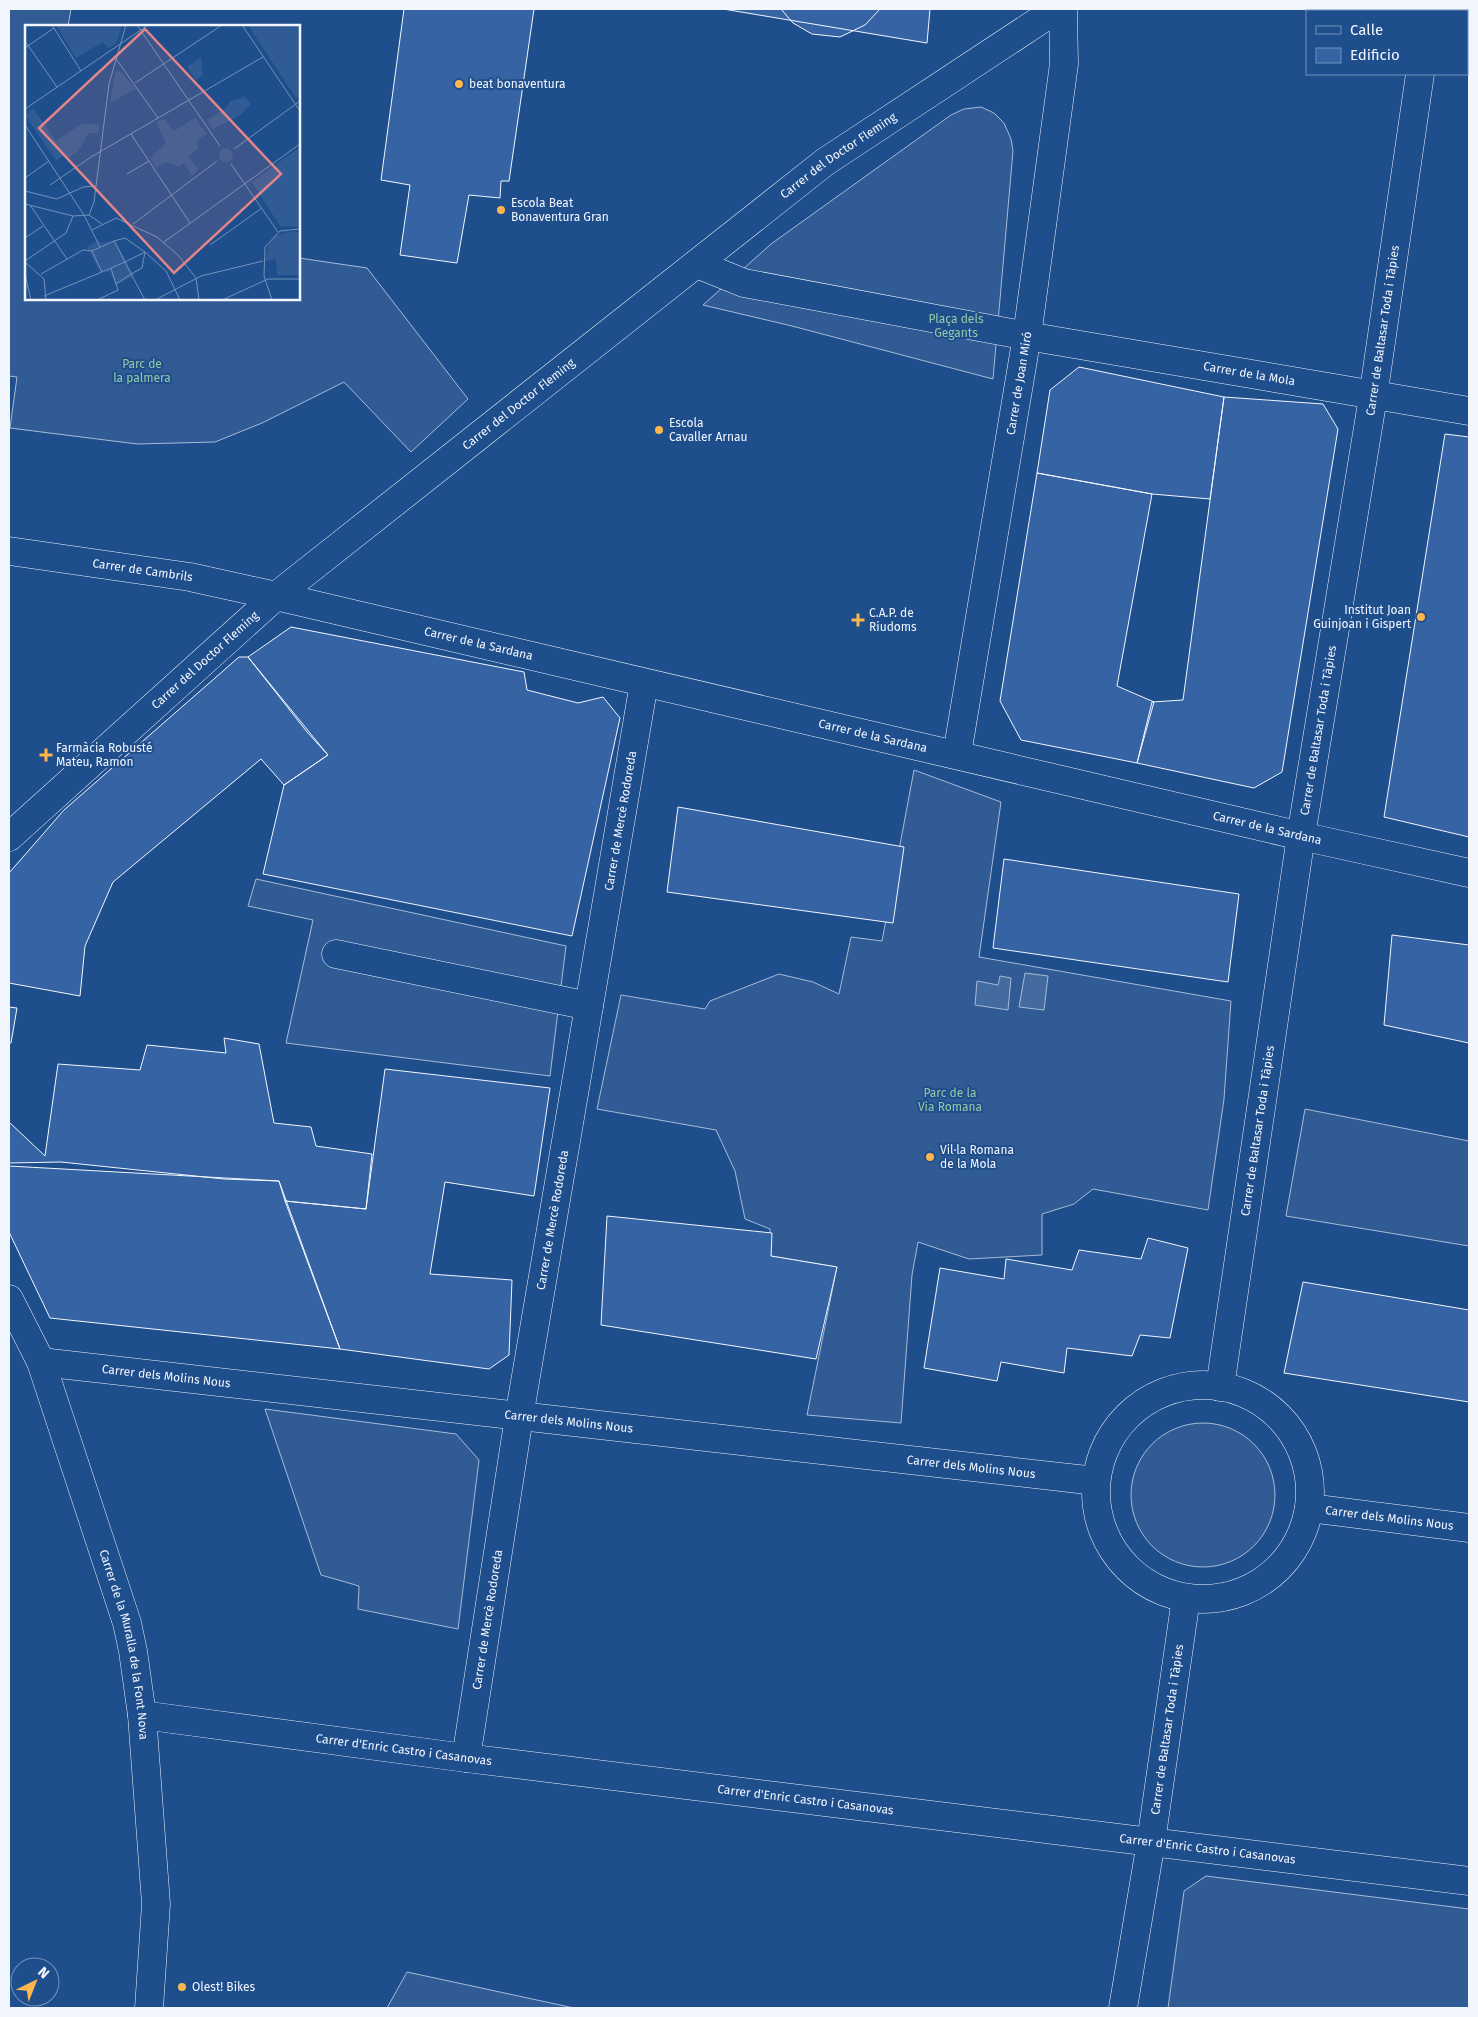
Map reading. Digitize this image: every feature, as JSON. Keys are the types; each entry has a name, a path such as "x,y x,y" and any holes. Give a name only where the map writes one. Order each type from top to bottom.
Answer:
{"street":[{"name":"Carrer del Doctor Fleming","path":"13,825 276,596 825,162 1058,9"},
{"name":"Carrer de Joan Miró","path":"957,754 1027,336 1064,64 1063,9"},
{"name":"Carrer de Baltasar Toda i Tàpies","path":"1220,1387 1301,836 1373,396 1420,75"},
{"name":"Carrer de la Mola","path":"697,264 744,283 1027,336 1469,411"},
{"name":"Carrer de Cambrils","path":"9,551 190,578 276,596"},
{"name":"Carrer de la Sardana","path":"276,596 1301,836 1469,873"},
{"name":"Carrer de Mercè Rodoreda","path":"466,1758 519,1417 644,683"},
{"path":"336,954 590,1006"},
{"name":"Carrer de la Muralla de la Font Nova","path":"9,1299 41,1362 127,1623 133,1651 142,1715 156,1904 149,2008"},
{"name":"Carrer dels Molins Nous","path":"41,1362 1096,1481"},
{"path":"1187,1387 1220,1387 1243,1393 1264,1405 1282,1420 1306,1461 1310,1485 1309,1508 1296,1544 1286,1560 1266,1579 1242,1592 1214,1599 1186,1598 1160,1590 1137,1576 1118,1558 1105,1534 1097,1509 1096,1481 1101,1457 1112,1434 1128,1415 1148,1400 1171,1390 1187,1387"},
{"name":"Carrer dels Molins Nous","path":"1309,1508 1469,1528"},
{"name":"Carrer de Baltasar Toda i Tàpies","path":"1123,2008 1151,1842 1186,1598"},
{"name":"Carrer d'Enric Castro i Casanovas","path":"142,1715 466,1758 1469,1881"}],"shaded area":[{"name":"Parc de la palmera","path":"9,9 71,9 68,25 25,25 25,300 300,300 300,258 367,268 468,399 411,452 344,382 262,423 215,442 137,444 10,428 17,377 9,376"},
{"name":"Plaça dels Gegants","path":"981,107 994,113 1004,123 1011,139 1013,151 993,379 792,326 703,305 771,244 951,115 964,109"},
{"name":"Parc de la Via Romana","path":"914,770 1001,802 979,957 1231,1001 1224,1099 1208,1210 1093,1189 1074,1204 1042,1214 1042,1255 969,1259 918,1242 912,1275 901,1423 807,1415 837,1267 771,1256 770,1229 745,1219 735,1171 716,1130 597,1109 621,995 705,1009 710,1001 779,974 813,982 839,994 851,937 882,941"},
{"path":"256,879 566,946 550,1076 286,1043 313,920 248,906"},
{"path":"1025,973 1048,976 1044,1010 1019,1007"},
{"path":"1000,976 1011,978 1008,1010 975,1005 977,981 998,985"},
{"path":"1305,1109 1469,1141 1469,1246 1286,1216"},
{"path":"265,1409 456,1434 479,1460 458,1629 358,1609 359,1586 321,1575"},
{"path":"1203,1423 1231,1428 1254,1444 1270,1467 1275,1495 1270,1523 1254,1546 1231,1562 1203,1567 1175,1562 1152,1546 1136,1523 1131,1495 1136,1467 1152,1444 1175,1428"},
{"path":"1206,1876 1469,1909 1469,2008 1168,2008 1184,1891"},
{"path":"407,1972 574,2008 387,2008"}],"building":[{"name":"beat bonaventura","path":"404,9 534,9 509,181 501,181 500,198 469,195 457,263 400,255 410,185 381,180"},
{"path":"723,9 930,9 927,43"},
{"path":"781,9 880,9 865,25 840,37 812,34 793,23"},
{"path":"1079,367 1224,397 1210,499 1152,494 1037,473 1050,390"},
{"path":"1224,397 1323,404 1338,429 1282,772 1254,788 1137,763 1152,702 1183,700"},
{"path":"1445,434 1469,437 1469,837 1384,817"},
{"path":"1037,473 1152,494 1117,686 1154,702 1137,763 1021,740 1000,701"},
{"path":"291,627 524,672 527,690 578,703 603,697 620,718 572,936 263,874 284,785 328,755 307,732 248,657"},
{"path":"239,657 248,657 328,755 284,785 261,759 113,882 85,946 80,996 9,983 9,873 64,810"},
{"path":"678,807 904,847 893,923 667,892"},
{"path":"1004,859 1239,894 1228,982 993,948"},
{"path":"1392,935 1469,945 1469,1043 1384,1025"},
{"path":"9,1007 17,1008 11,1043 9,1043"},
{"path":"224,1038 259,1044 274,1123 311,1127 316,1146 372,1154 366,1209 285,1201 279,1181 224,1179 61,1162 9,1163 9,1122 45,1156 58,1064 140,1070 147,1045 226,1053"},
{"path":"385,1069 550,1088 534,1196 445,1182 430,1274 512,1280 509,1355 489,1369 340,1349 285,1201 366,1209"},
{"path":"9,1166 279,1181 340,1349 50,1318 9,1232"},
{"path":"607,1216 772,1233 771,1256 837,1267 816,1359 601,1325"},
{"path":"1148,1238 1188,1248 1170,1338 1140,1335 1132,1356 1067,1348 1064,1373 1001,1362 997,1381 924,1368 940,1268 1004,1279 1006,1259 1072,1270 1079,1250 1141,1259"},
{"path":"1303,1282 1469,1310 1469,1402 1284,1373"}],"place":[{"name":"beat bonaventura","path":"459,84"},
{"name":"Escola Beat Bonaventura Gran","path":"501,210"},
{"name":"Escola Cavaller Arnau","path":"659,430"},
{"name":"Institut Joan Guinjoan i Gispert","path":"1421,617"},
{"name":"C.A.P. de Riudoms","path":"858,620"},
{"name":"Farmàcia Robusté Mateu, Ramon","path":"46,755"},
{"name":"Vil·la Romana de la Mola","path":"930,1157"},
{"name":"Olest! Bikes","path":"182,1987"}]}
